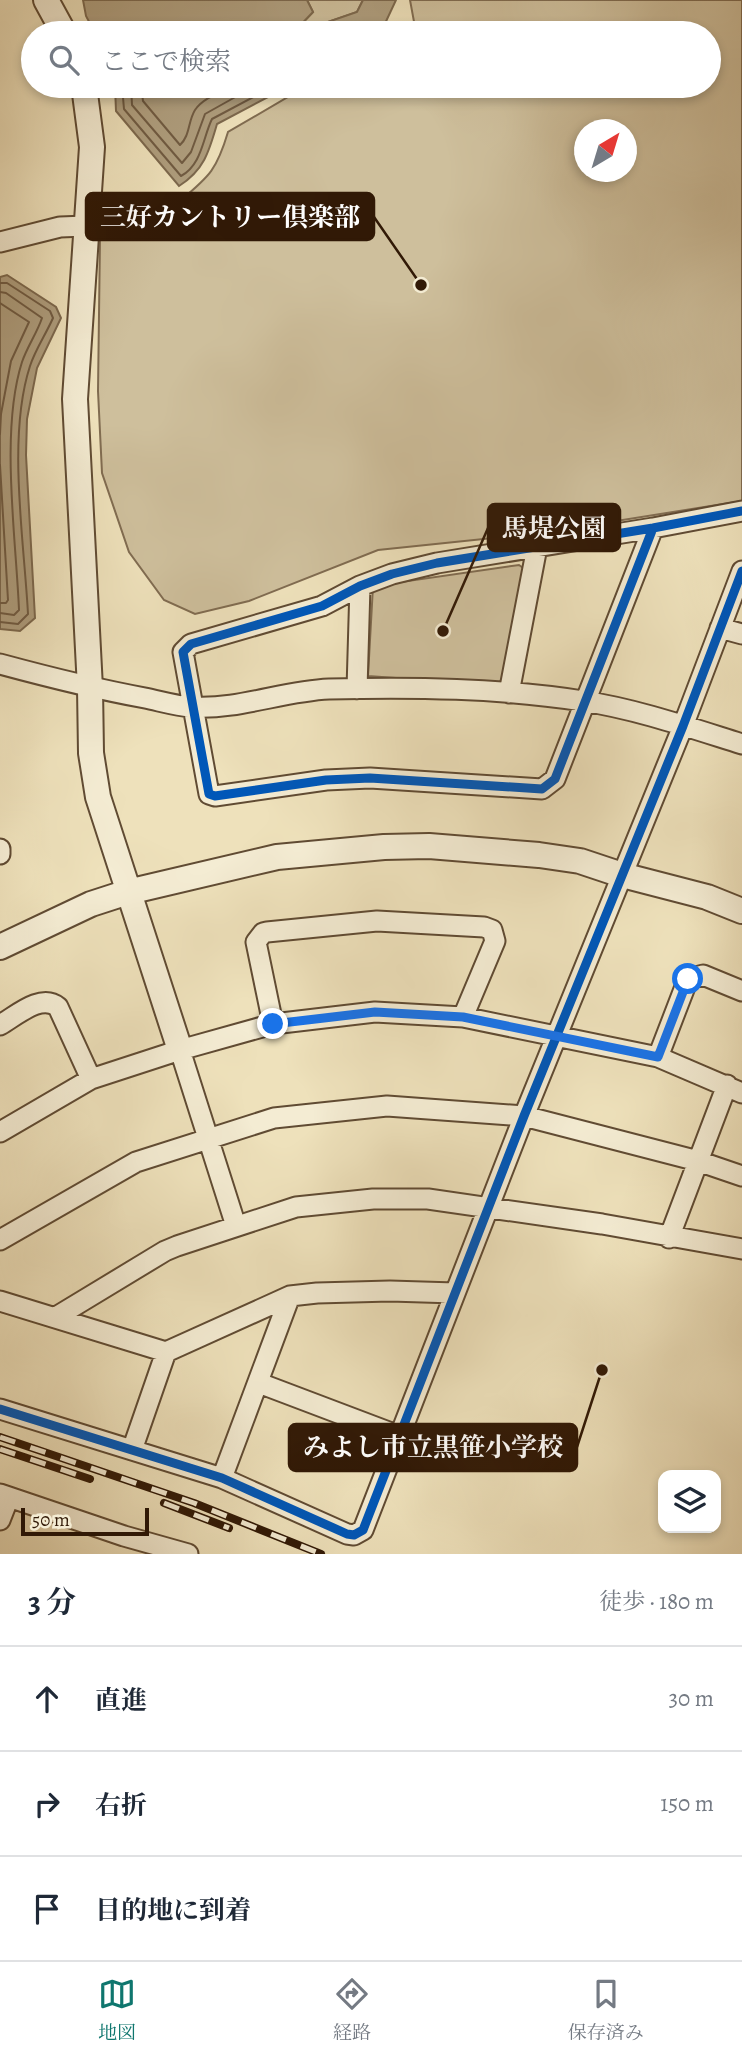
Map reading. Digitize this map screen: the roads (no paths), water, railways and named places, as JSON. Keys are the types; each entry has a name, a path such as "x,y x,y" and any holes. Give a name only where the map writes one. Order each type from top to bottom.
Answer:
{"street":[{"path":"47,0 58,21"},
{"path":"86,98 92,147 75,399 91,753 98,797 236,1226"},
{"path":"0,243 60,227 86,226"},
{"path":"653,528 555,779 542,789 370,778 326,780 215,796 209,794 183,652 185,648 322,606 360,586 393,574 742,511"},
{"path":"509,693 537,547"},
{"path":"0,1409 222,1478 347,1534 354,1535 363,1530 524,1116 683,726 742,571"},
{"path":"357,688 360,586"},
{"path":"720,628 742,634"},
{"path":"0,664 90,688 193,707 233,704 315,690 357,688 443,688 585,701 742,744"},
{"path":"0,947 90,904 128,892 277,857 384,846 429,846 580,861 707,897 742,911"},
{"path":"0,849 0,854"},
{"path":"273,1024 257,939 267,932 377,921 484,927 492,930 495,941 463,1017"},
{"path":"658,1057 688,979 703,975 742,991"},
{"path":"0,1025 40,1002 52,1003 58,1007 91,1079"},
{"path":"0,1132 91,1079 180,1049 273,1024 375,1012 463,1017 658,1057 734,1089 698,1161 669,1237"},
{"path":"0,1240 136,1162 274,1118 387,1106 524,1116 698,1161 742,1176"},
{"path":"57,1317 165,1251 296,1207 373,1199 428,1199 602,1224 742,1249"},
{"path":"0,1301 166,1352 290,1296 390,1291 455,1293"},
{"path":"222,1478 290,1296"},
{"path":"132,1450 166,1352"},
{"path":"259,1383 399,1436"},
{"path":"0,1520 4,1496 188,1554"}],"water":[{"path":"83,0 307,0 313,12 304,21 89,21"},
{"path":"363,0 396,0 386,21 331,21 357,12"},
{"path":"115,98 266,98 217,124 200,167 179,186 116,111"},
{"path":"7,275 56,307 61,318 37,368 27,419 26,455 35,618 20,631 0,629 0,277"}],"railway":[{"path":"0,1437 194,1503 321,1554"},
{"path":"0,1449 90,1479"},
{"path":"164,1503 229,1528"}],"place":[{"name":"三好カントリー倶楽部","path":"421,285"},
{"name":"馬堤公園","path":"443,631"},
{"name":"みよし市立黒笹小学校","path":"602,1370"}]}
